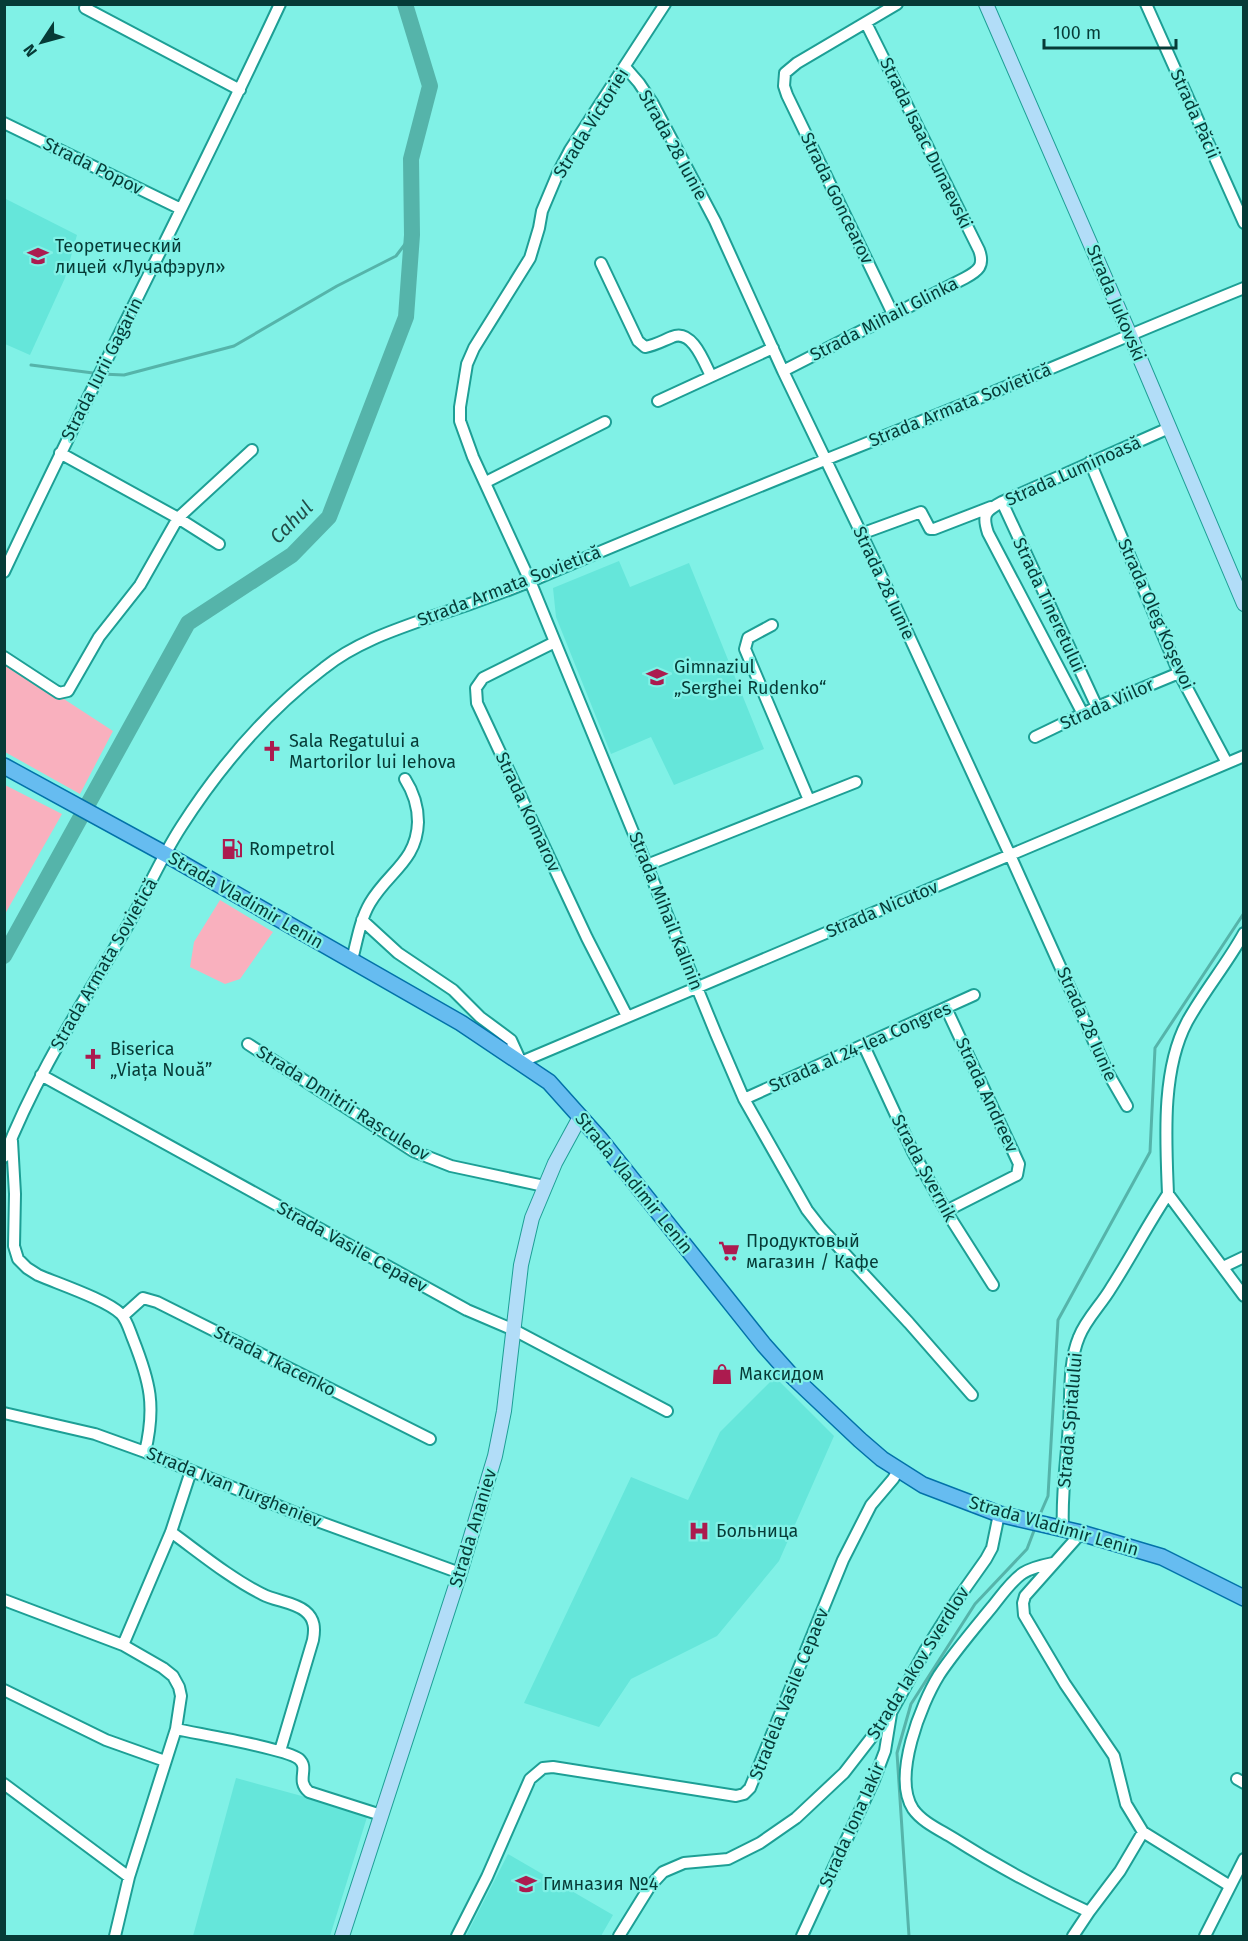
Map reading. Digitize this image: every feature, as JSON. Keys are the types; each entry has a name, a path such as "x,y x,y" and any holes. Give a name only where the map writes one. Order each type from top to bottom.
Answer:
{"main road":[{"name":"Strada Vladimir Lenin","path":"4,766 166,854 461,1023 549,1082 789,1373 860,1440 898,1471 934,1489 1003,1515 1081,1533 1162,1557 1244,1598"}],"street":[{"name":"Strada Iurii Gagarin","path":"4,572 280,4"},
{"name":"Strada Victoriei","path":"464,374 474,348 530,258 542,211 558,172 665,4"},
{"path":"866,22 897,4"},
{"name":"Strada Jukovski","path":"986,4 1244,604"},
{"name":"Strada Păcii","path":"1146,4 1244,223"},
{"path":"85,8 240,90"},
{"name":"Strada Goncearov","path":"866,22 797,63 785,73 784,80 787,95 893,314"},
{"name":"Strada Isaac Dunaevski","path":"866,22 979,250 982,264"},
{"name":"Strada 28 Iunie","path":"626,68 653,104 715,221 1010,855 1108,1073 1127,1106"},
{"name":"Strada Popov","path":"4,123 181,209"},
{"path":"601,263 638,341 645,346 655,345 674,335 682,335 689,339 711,376"},
{"name":"Strada Mihail Glinka","path":"783,371 975,273 982,264"},
{"name":"Strada Armata Sovietică","path":"4,1157 25,1106 41,1075 181,827 231,756 279,707 327,665 357,647 395,630 530,581 1244,288"},
{"path":"658,401 773,348"},
{"name":"Strada Mihail Kalinin","path":"464,374 460,421 473,457 530,581 744,1099 789,1182 814,1219 972,1395"},
{"path":"486,482 604,422"},
{"name":"Strada Luminoasă","path":"985,522 986,513 997,505 1169,428"},
{"path":"4,657 59,693 68,691 99,637 140,585 178,518 252,450"},
{"path":"60,453 178,518 219,544"},
{"name":"Strada Oleg Koşevoi","path":"1090,462 1179,673 1227,763"},
{"path":"868,531 921,512 930,530 997,505"},
{"name":"Strada Tineretului","path":"997,505 1097,707"},
{"name":"Strada Tineretului","path":"985,522 988,533 1083,714"},
{"path":"772,625 748,638 745,649 809,800"},
{"name":"Strada Komarov","path":"555,642 483,678 476,688 477,703 587,938 627,1016"},
{"name":"Strada Viilor","path":"1035,737 1097,707 1179,673"},
{"name":"Strada Nicutov","path":"521,1062 1244,756"},
{"path":"352,960 362,920 377,892 415,847 418,834 417,805 405,779"},
{"path":"647,865 856,782"},
{"path":"362,920 398,953 453,990 480,1017 511,1040 521,1062"},
{"path":"1244,933 1186,1023 1175,1058 1167,1098 1166,1146 1168,1194 1244,1296"},
{"name":"Strada al 24-lea Congres","path":"744,1099 974,995"},
{"name":"Strada Andreev","path":"946,1008 1019,1164 1017,1175 946,1211"},
{"name":"Strada Dmitrii Rașculeov","path":"248,1044 413,1151 451,1166 544,1186"},
{"name":"Strada Șvernik","path":"864,1046 908,1143 946,1211 993,1285"},
{"name":"Strada Vasile Cepaev","path":"41,1075 467,1310 514,1330 667,1411"},
{"name":"Strada Ananiev","path":"342,1936 460,1573 501,1432 526,1239 544,1186 580,1117"},
{"path":"12,1138 15,1194 14,1245 18,1259 38,1275 111,1307 123,1316 142,1363 150,1392 150,1431 145,1452"},
{"name":"Strada Spitalului","path":"1060,1528 1072,1366 1077,1340 1168,1194"},
{"path":"1223,1266 1244,1257"},
{"name":"Strada Tkacenko","path":"123,1316 142,1298 157,1302 430,1439"},
{"name":"Strada Ivan Turgheniev","path":"4,1413 84,1431 145,1452 298,1514 460,1573"},
{"path":"123,1645 171,1532 191,1471"},
{"name":"Stradela Vasile Cepaev","path":"457,1936 487,1877 530,1779 536,1772 553,1767 729,1796 744,1794 750,1788 843,1560 871,1505 898,1471"},
{"name":"Strada Iakov Sverdlov","path":"619,1936 650,1886 663,1872 684,1863 728,1859 760,1843 796,1818 844,1773 892,1711 925,1651 989,1554 1003,1515"},
{"path":"171,1532 234,1577 263,1594 300,1608 306,1612 314,1624 313,1641 280,1751"},
{"path":"1081,1533 1025,1596 1024,1615 1065,1684 1114,1756 1126,1804 1143,1832 1230,1886"},
{"path":"1053,1563 1022,1573 962,1643 926,1701 913,1737 906,1770 909,1798 918,1815 999,1868 1089,1912"},
{"path":"1008,1589 1017,1595 1025,1596"},
{"path":"4,1600 123,1645 173,1676 179,1687 181,1696 176,1729 129,1877 115,1936"},
{"path":"4,1690 106,1740 165,1761"},
{"name":"Strada Iona Iakir","path":"802,1936 874,1780 885,1751 892,1711"},
{"path":"176,1729 280,1751 297,1757 302,1762 301,1781 309,1792 381,1815"},
{"path":"4,1784 129,1877"},
{"path":"1073,1936 1120,1871 1143,1832"},
{"path":"1205,1936 1244,1859"}],"shaded area":[{"name":"Теоретический лицей «Лучафэрул»","path":"4,198 77,235 65,278 30,355 5,344"},
{"name":"Gimnaziul „Serghei Rudenko“","path":"619,561 630,587 689,563 764,749 674,785 651,737 611,754 556,617 553,588"},
{"path":"4,660 113,731 80,794 5,752"},
{"path":"5,785 62,814 5,914"},
{"path":"220,900 273,932 240,979 225,984 190,967 194,942"},
{"name":"Больница","path":"775,1377 834,1436 779,1561 717,1636 631,1679 599,1727 524,1703 631,1477 688,1500 720,1432"},
{"path":"236,1778 368,1814 330,1936 193,1936"},
{"name":"Гимназия №4","path":"508,1854 613,1915 601,1936 466,1936"}],"waterway":[{"name":"Cahul","path":"4,956 188,623 292,555 329,517 406,317 412,235 411,159 430,86 405,4"},
{"path":"31,365 124,375 234,346 337,286 396,256 412,235"},
{"path":"1038,1519 1048,1496 1058,1320 1150,1152 1155,1048 1244,913"},
{"path":"909,1936 897,1753 911,1704 975,1604 1027,1549 1035,1528"}],"place":[{"name":"Теоретический лицей «Лучафэрул»","path":"38,256"},
{"name":"Gimnaziul „Serghei Rudenko“","path":"657,677"},
{"name":"Sala Regatului a Martorilor lui Iehova","path":"272,751"},
{"name":"Rompetrol","path":"232,849"},
{"name":"Biserica „Viața Nouă”","path":"93,1059"},
{"name":"Продуктовый магазин / Кафе","path":"729,1251"},
{"name":"Максидом","path":"722,1374"},
{"name":"Больница","path":"699,1531"},
{"name":"Гимназия №4","path":"526,1884"}]}
